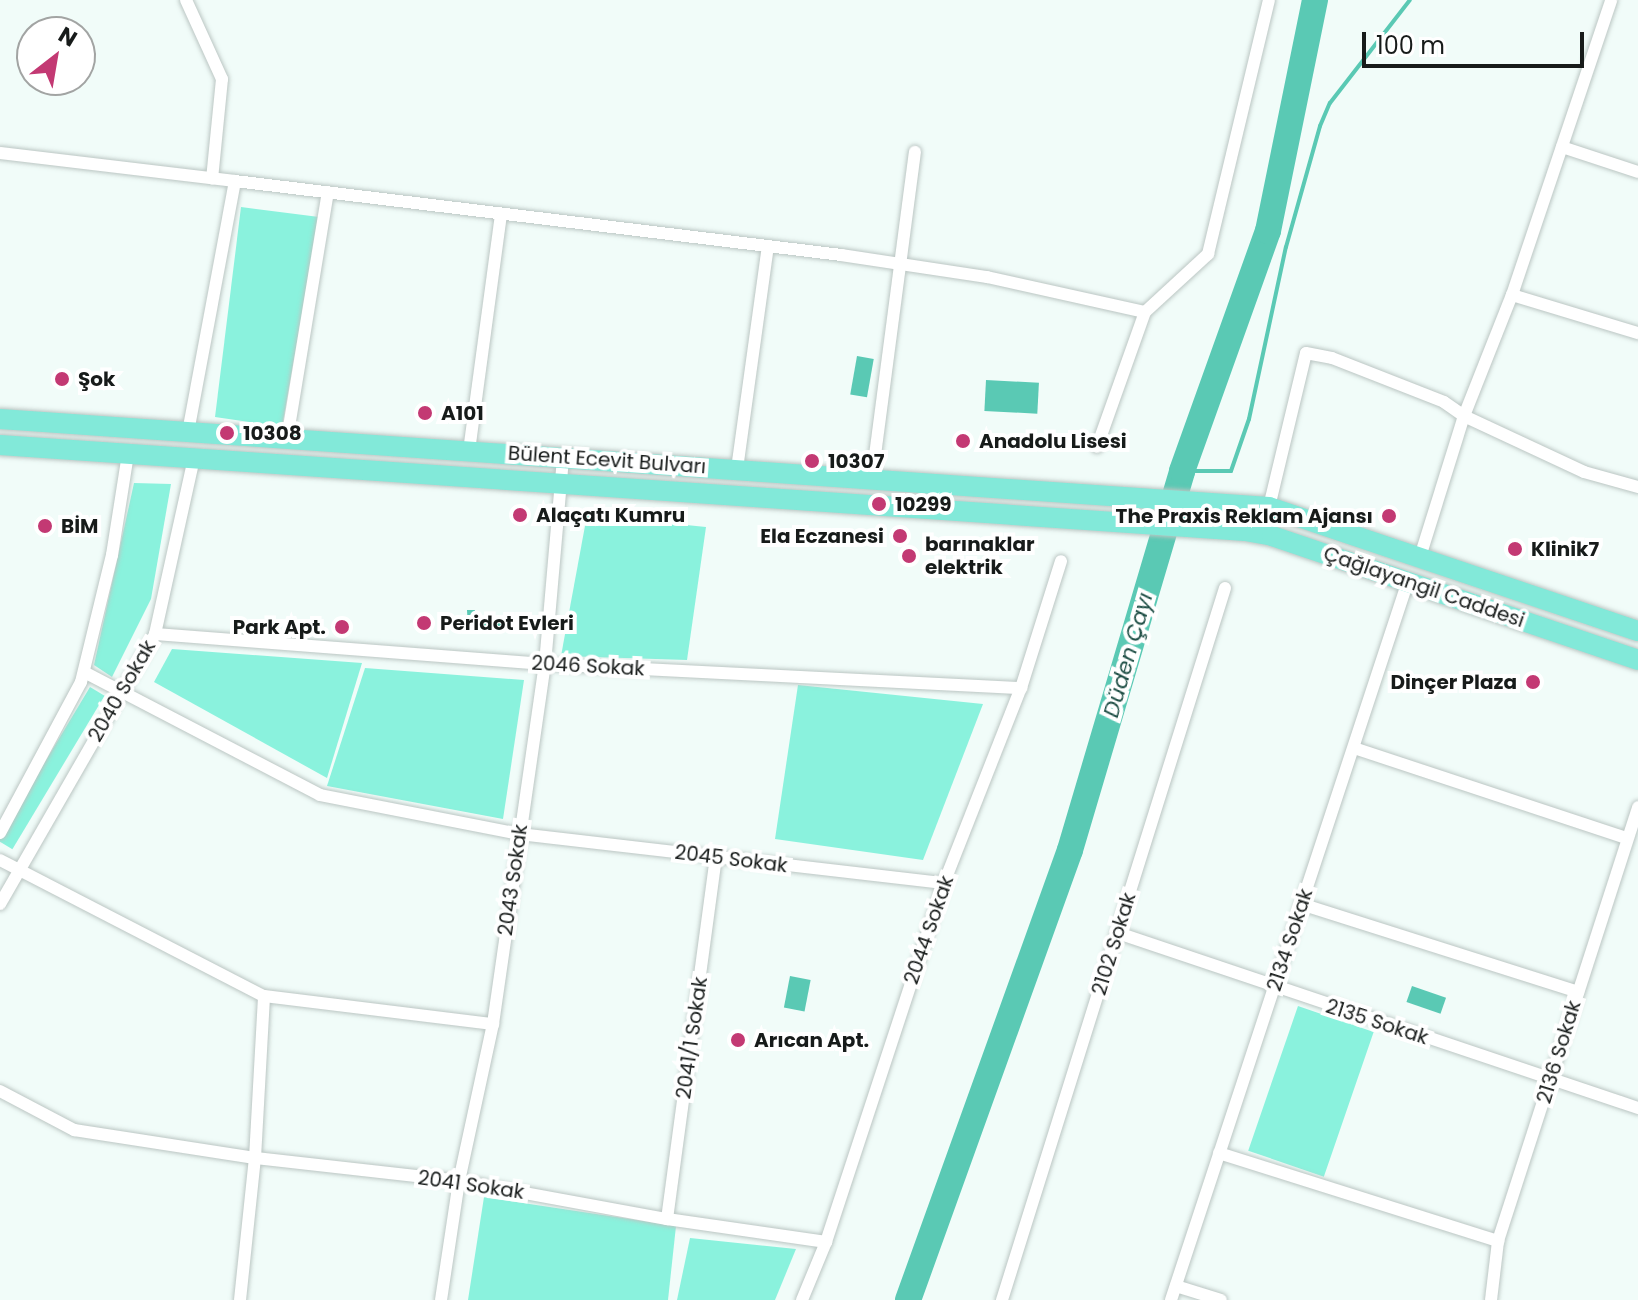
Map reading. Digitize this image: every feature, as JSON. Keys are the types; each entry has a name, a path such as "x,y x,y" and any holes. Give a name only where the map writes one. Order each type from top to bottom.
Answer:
{"main road":[{"name":"Bülent Ecevit Bulvarı","path":"0,419 1215,501"},
{"name":"Bülent Ecevit Bulvarı","path":"0,445 1207,527"},
{"name":"Çağlayangil Caddesi","path":"1215,501 1269,507 1638,631"},
{"name":"Çağlayangil Caddesi","path":"1207,527 1272,536 1638,660"}],"street":[{"path":"186,0 222,79 212,179"},
{"path":"1097,447 1145,312 1208,254 1269,0"},
{"path":"1420,557 1464,416 1512,295 1611,0"},
{"path":"1562,147 1638,172"},
{"path":"872,478 915,152"},
{"path":"0,153 898,264 987,277 1145,312"},
{"path":"188,432 235,181"},
{"path":"287,439 328,192"},
{"path":"469,451 501,214"},
{"path":"737,469 768,247"},
{"path":"1512,295 1638,333"},
{"path":"1269,507 1306,353 1332,358 1444,402 1464,416 1584,472 1638,487"},
{"path":"0,833 58,729 84,672 112,555 128,454"},
{"name":"2043 Sokak","path":"441,1300 459,1181 493,1024 545,664 563,457"},
{"name":"2040 Sokak","path":"0,904 155,634 194,458"},
{"name":"2044 Sokak","path":"802,1300 826,1242 944,883 1021,688 1061,561"},
{"name":"2134 Sokak","path":"1171,1300 1408,581"},
{"name":"2102 Sokak","path":"1002,1300 1225,588"},
{"name":"2046 Sokak","path":"155,634 545,664 1021,688"},
{"name":"2045 Sokak","path":"84,672 320,795 519,834 944,883"},
{"path":"1354,748 1626,838"},
{"name":"2136 Sokak","path":"1491,1300 1498,1241 1638,807"},
{"name":"2041/1 Sokak","path":"667,1219 716,857"},
{"path":"0,860 264,996 493,1024"},
{"path":"1301,904 1578,992"},
{"name":"2135 Sokak","path":"1118,933 1638,1108"},
{"path":"240,1300 255,1158 264,996"},
{"name":"2041 Sokak","path":"0,1091 74,1130 255,1158 459,1181 667,1219 826,1242"},
{"path":"1219,1153 1498,1241"},
{"path":"1176,1286 1221,1300"}],"shaded area":[{"path":"241,207 319,217 282,427 215,417"},
{"path":"857,356 874,359 867,397 850,394"},
{"path":"986,380 1039,383 1037,414 984,411"},
{"path":"134,483 171,484 151,599 112,677 94,665"},
{"path":"587,515 706,527 687,660 561,656"},
{"path":"467,610 475,610 475,617 503,617 506,632 468,629"},
{"path":"172,649 362,663 327,778 154,682"},
{"path":"365,668 524,680 503,819 327,786"},
{"path":"798,685 983,704 923,860 775,839"},
{"path":"90,687 105,696 12,849 0,842 0,837"},
{"path":"790,976 811,980 805,1011 784,1007"},
{"path":"1412,986 1446,998 1441,1014 1406,1002"},
{"path":"1298,1006 1374,1032 1324,1177 1248,1151"},
{"path":"484,1197 676,1226 668,1300 468,1300"},
{"path":"690,1238 796,1249 775,1300 677,1300"}],"waterway":[{"name":"Düden Çayı","path":"908,1300 1070,850 1182,471 1268,231 1315,0"},
{"path":"1182,471 1231,471 1249,419 1286,247 1320,126 1330,103 1410,0"}],"place":[{"name":"Şok","path":"62,379"},
{"name":"A101","path":"425,413"},
{"name":"10308","path":"227,433"},
{"name":"Anadolu Lisesi","path":"963,441"},
{"name":"10307","path":"812,461"},
{"name":"10299","path":"879,504"},
{"name":"Alaçatı Kumru","path":"520,515"},
{"name":"The Praxis Reklam Ajansı","path":"1389,516"},
{"name":"BİM","path":"45,526"},
{"name":"Ela Eczanesi","path":"900,536"},
{"name":"Klinik7","path":"1515,549"},
{"name":"barınaklar elektrik","path":"909,556"},
{"name":"Peridot Evleri","path":"424,623"},
{"name":"Park Apt.","path":"342,627"},
{"name":"Dinçer Plaza","path":"1533,682"},
{"name":"Arıcan Apt.","path":"738,1040"}]}
